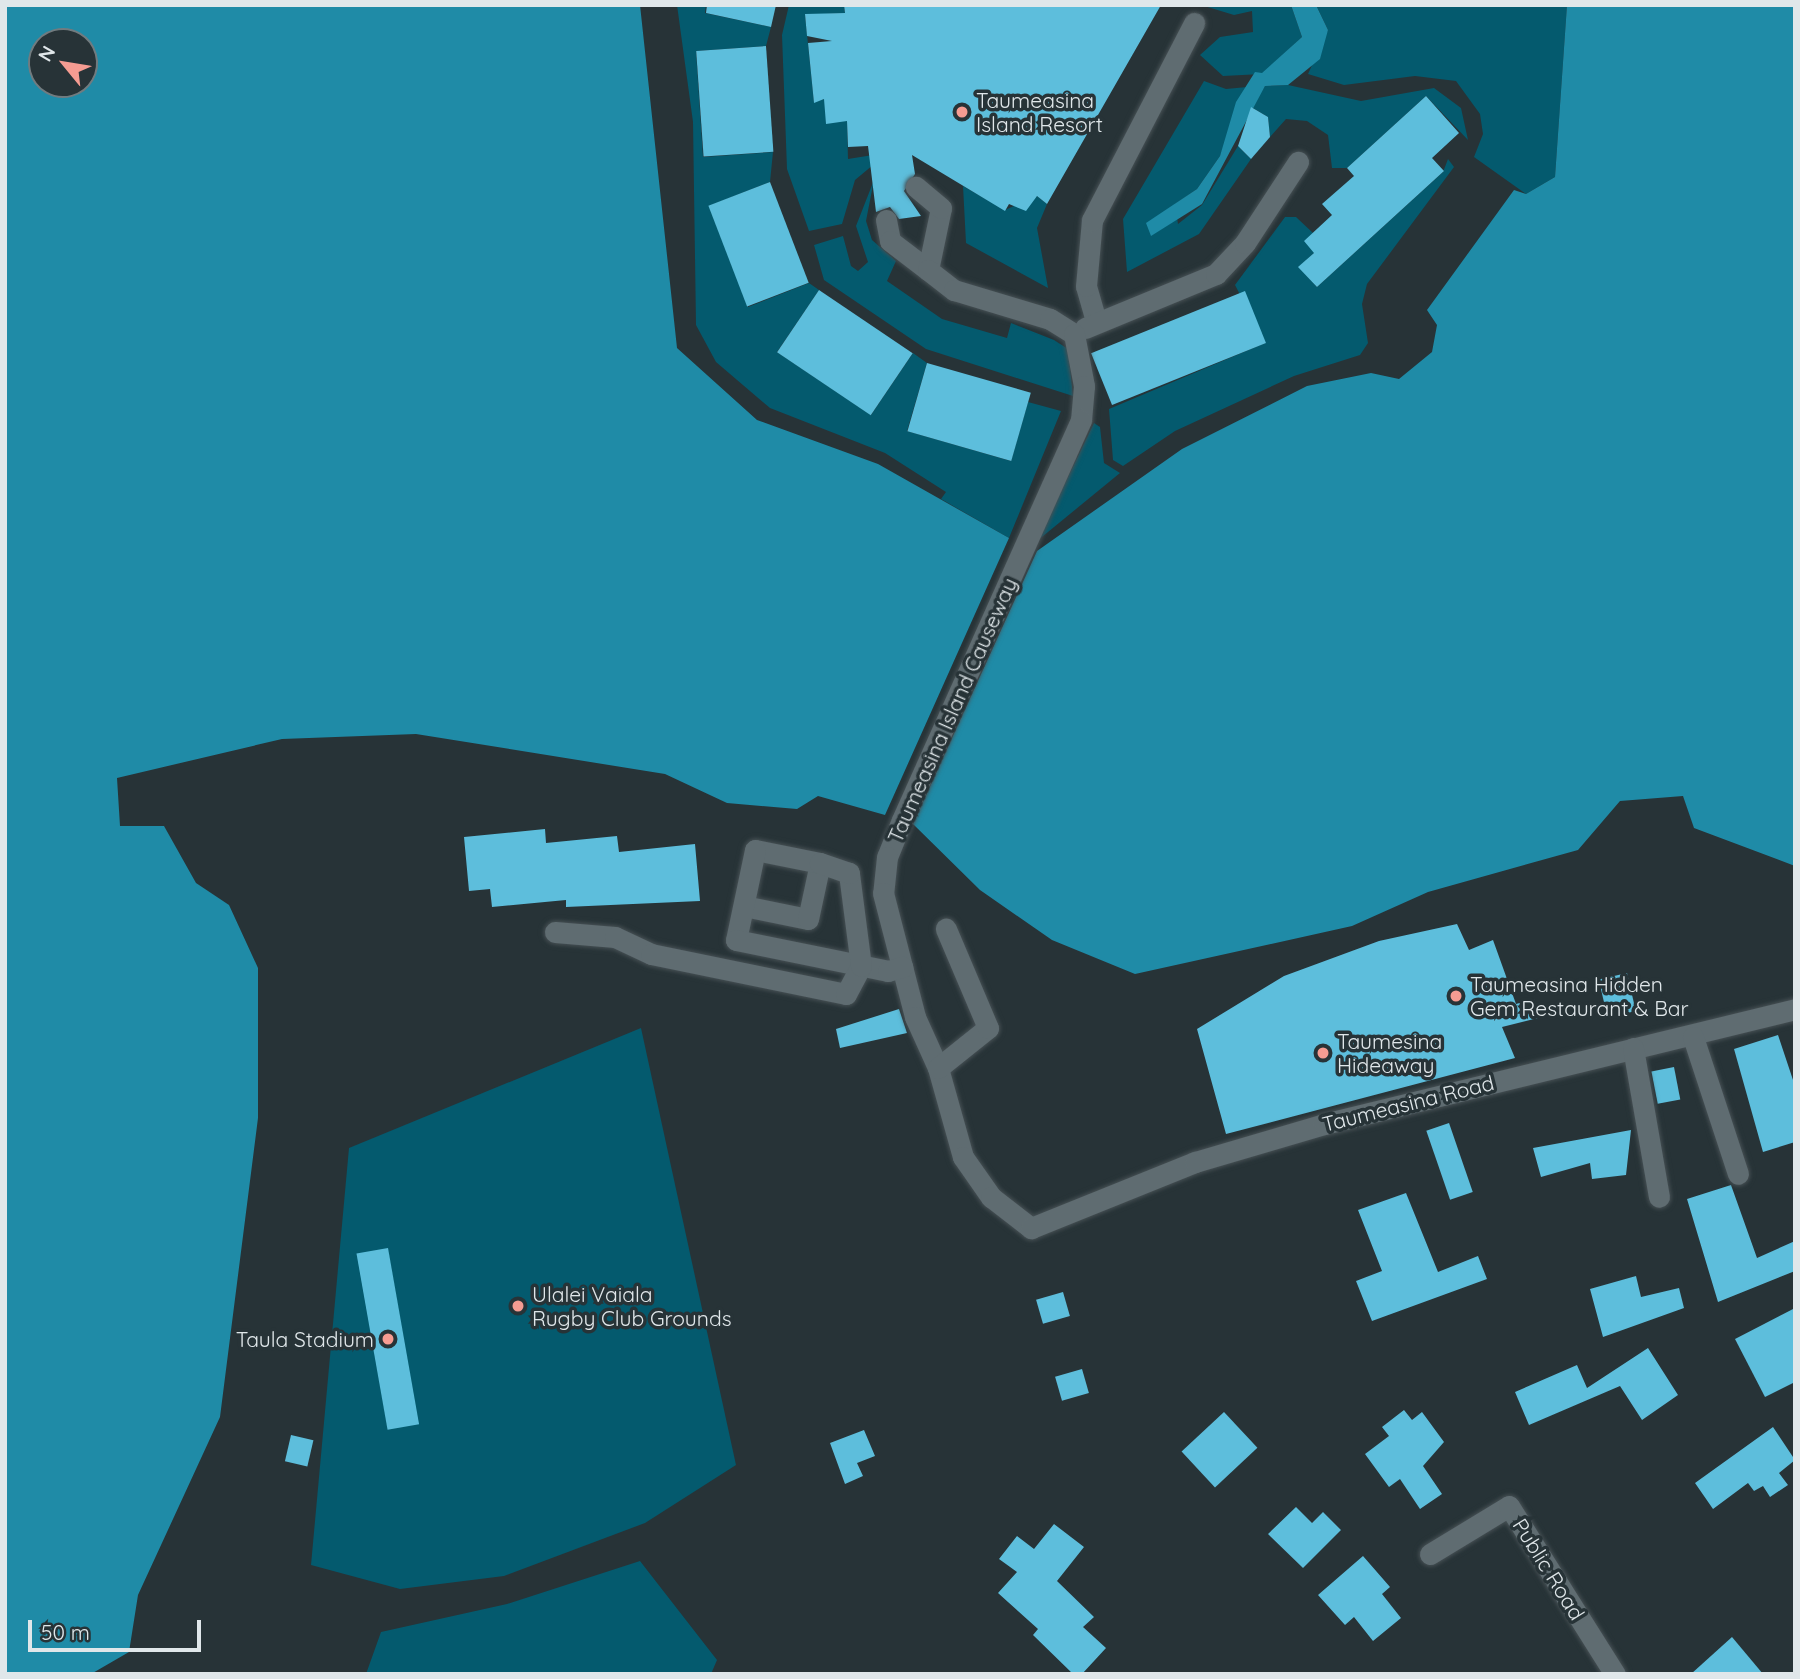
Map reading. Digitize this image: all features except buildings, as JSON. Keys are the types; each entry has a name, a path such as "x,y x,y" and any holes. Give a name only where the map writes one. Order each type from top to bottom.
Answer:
{"street":[{"path":"1096,321 1086,286 1092,220 1194,23"},
{"path":"886,220 890,241 954,290 1050,319 1074,334 1096,321 1216,274 1259,225 1298,162"},
{"path":"916,187 941,208 928,270"},
{"name":"Taumeasina Island Causeway","path":"1031,1228 974,1181 902,967 883,893 887,857 1081,420 1084,386 1074,334"},
{"path":"555,932 615,937 651,954 846,994 861,966 849,873 820,863 755,850 736,940 861,966 902,967"},
{"path":"744,906 808,919 820,863"},
{"path":"938,1068 988,1028 946,929"},
{"name":"Taumeasina Road","path":"1031,1228 1195,1162 1633,1048 1693,1037 1795,1009"},
{"path":"1693,1037 1738,1174"},
{"path":"1633,1048 1659,1197"},
{"name":"Public Road","path":"1430,1554 1510,1506 1615,1674"}],"shaded area":[{"path":"5,5 640,5 677,348 757,420 878,464 1009,538 885,815 818,796 797,809 727,803 665,774 416,734 282,739 117,778 120,826 164,826 196,883 229,905 258,968 258,1118 220,1417 138,1595 129,1652 91,1674 5,1674"},
{"path":"677,5 706,5 705,13 771,27 766,46 696,51 703,157 773,152 770,182 709,206 748,307 809,283 819,290 777,352 871,415 913,353 927,363 907,431 1011,461 1028,402 1061,411 1009,538 941,499 946,492 885,453 770,408 716,362 696,325 693,122"},
{"path":"789,5 844,7 845,13 805,15 814,102 824,99 847,120 848,159 873,155 873,165 855,180 842,224 809,231 787,169 782,35"},
{"path":"1201,5 1291,5 1302,37 1262,74 1223,76 1200,55 1220,37 1253,32 1252,11 1234,15"},
{"path":"1291,5 1316,5 1328,30 1320,59 1288,85 1265,86 1202,204 1151,236 1146,223 1197,189 1220,156 1236,102 1255,72 1262,73 1302,37"},
{"path":"1316,5 1567,5 1555,177 1526,194 1474,157 1483,134 1480,114 1456,81 1415,76 1344,85 1308,74 1328,30"},
{"path":"1567,5 1795,5 1795,866 1694,828 1683,796 1620,801 1578,850 1428,892 1352,926 1135,974 1052,940 980,890 913,824 1037,551 1182,449 1307,386 1371,373 1399,379 1432,352 1437,325 1427,310 1514,190 1526,194 1555,177"},
{"path":"1204,81 1226,89 1247,87 1220,156 1197,189 1175,204 1178,224 1202,205 1238,146 1251,159 1199,234 1127,272 1123,219"},
{"path":"1288,85 1361,101 1434,88 1461,108 1468,140 1426,96 1347,168 1332,168 1328,135 1307,121 1286,119 1270,137 1268,117 1251,107 1265,86"},
{"path":"1448,159 1454,167 1367,284 1362,304 1368,343 1360,355 1294,376 1175,431 1123,466 1113,460 1109,409 1265,343 1235,285 1285,217 1296,217 1313,233 1314,253 1299,267 1317,287 1443,172"},
{"path":"874,180 866,221 872,240 896,261 887,281 942,319 1007,338 1011,323 1054,340 1068,349 1073,396 926,349 824,280 814,245 843,236 851,266 858,271 868,262 856,226"},
{"path":"963,186 1005,210 1037,196 1047,204 1037,228 1048,288 966,243"},
{"path":"1094,423 1100,427 1104,463 1120,473 1037,541"},
{"name":"Ulalei Vaiala Rugby Club Grounds","path":"641,1028 736,1465 645,1523 504,1576 400,1589 311,1565 349,1148"},
{"path":"640,1561 717,1660 711,1674 366,1674 381,1632 507,1604"}],"place":[{"name":"Taumeasina Island Resort","path":"962,112"},
{"name":"Taumeasina Hidden Gem Restaurant & Bar","path":"1456,996"},
{"name":"Taumesina Hideaway","path":"1323,1053"},
{"name":"Ulalei Vaiala Rugby Club Grounds","path":"518,1306"},
{"name":"Taula Stadium","path":"388,1339"}]}
